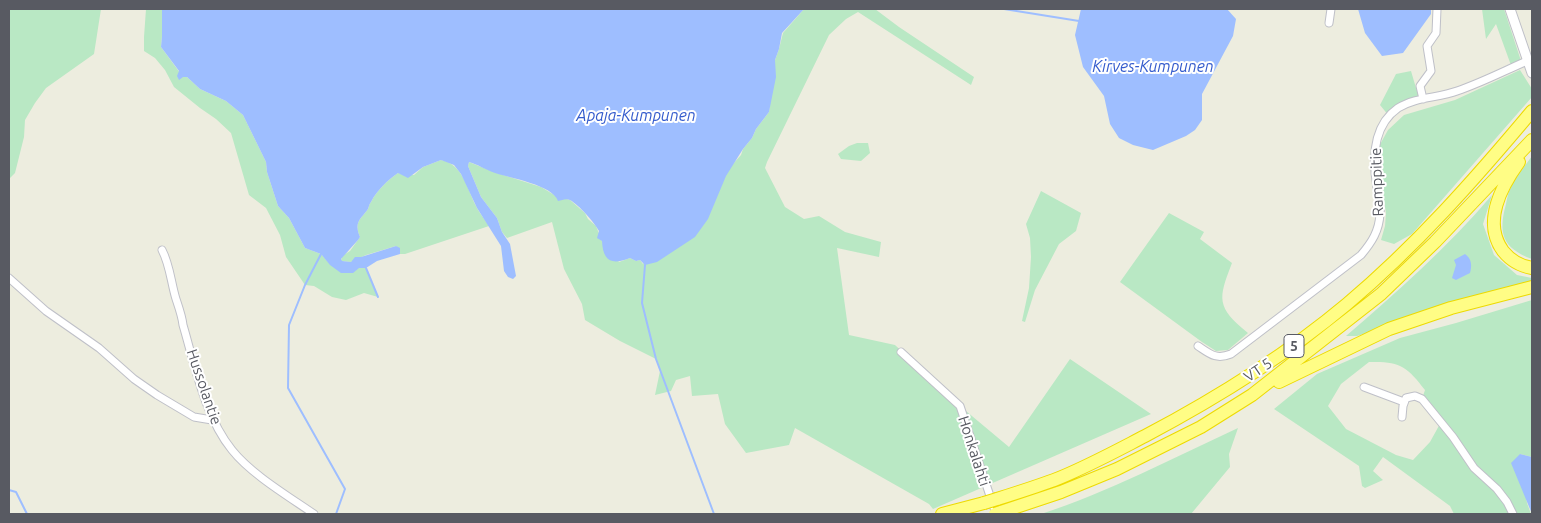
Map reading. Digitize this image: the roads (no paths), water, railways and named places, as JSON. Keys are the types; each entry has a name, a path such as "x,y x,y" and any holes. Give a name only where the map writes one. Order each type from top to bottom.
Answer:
{"highway":[{"name":"VT 5","path":"942,514 984,503 1054,480 1107,456 1234,386 1292,347 1348,304 1400,256 1451,205 1532,111"},
{"name":"VT 5","path":"997,514 1061,492 1117,469 1201,427 1252,395 1381,294 1435,242 1532,141"},
{"path":"1532,141 1503,189 1495,209 1494,231 1498,244 1507,256 1521,266 1532,268"},
{"path":"1252,395 1389,329 1451,308 1532,287"}],"street":[{"path":"1330,23 1331,9"},
{"path":"1424,99 1420,86 1431,71 1427,46 1436,33 1437,9"},
{"path":"1510,9 1532,73"},
{"name":"Ramppitie","path":"1198,346 1210,354 1221,358 1231,354 1362,255 1375,238 1381,213 1374,174 1375,142 1389,116 1400,107 1424,99 1456,92 1527,61"},
{"name":"Hussolantie","path":"162,250 212,420 231,450 244,463 314,514"},
{"path":"9,278 46,311 99,348 134,379 194,417 212,420"},
{"name":"Honkalahti","path":"901,352 960,406 997,514"},
{"path":"1364,387 1404,402"},
{"path":"1402,417 1406,398 1415,396 1422,399 1453,437 1474,468 1497,489 1513,514"}],"water":[{"name":"Apaja-Kumpunen","path":"162,9 804,9 782,33 775,60 776,77 769,112 726,176 708,219 695,237 657,262 645,265 640,260 636,261 630,258 618,261 610,260 604,254 602,241 597,238 599,231 597,227 574,202 567,199 558,201 554,195 540,186 495,173 469,162 468,166 481,197 497,218 502,232 510,244 516,276 513,279 508,277 504,271 501,246 477,208 461,174 454,165 441,160 423,167 408,178 398,173 390,179 373,198 359,222 360,237 341,259 342,261 351,262 355,257 361,257 396,246 400,248 400,254 377,261 366,268 359,268 353,273 341,273 330,265 321,254 305,248 289,218 278,206 267,172 266,162 243,115 226,101 200,89 187,77 179,80 177,76 179,71 161,47"},
{"name":"Kirves-Kumpunen","path":"1081,9 1227,9 1236,19 1233,36 1202,94 1202,120 1195,130 1186,136 1153,150 1133,145 1119,138 1110,124 1104,96 1083,67 1075,35"},
{"path":"1358,9 1431,9 1431,14 1403,53 1382,56 1365,33"},
{"path":"1465,254 1471,263 1470,273 1456,280 1452,278 1456,265 1454,260"},
{"path":"1520,454 1532,457 1532,514 1511,463"}],"waterway":[{"path":"1004,9 1079,21"},
{"path":"321,254 305,285 289,325 288,388 345,489 336,514"},
{"path":"645,265 642,303 656,359 714,514"},
{"path":"366,268 378,297"},
{"path":"9,490 16,492 27,514"}]}
